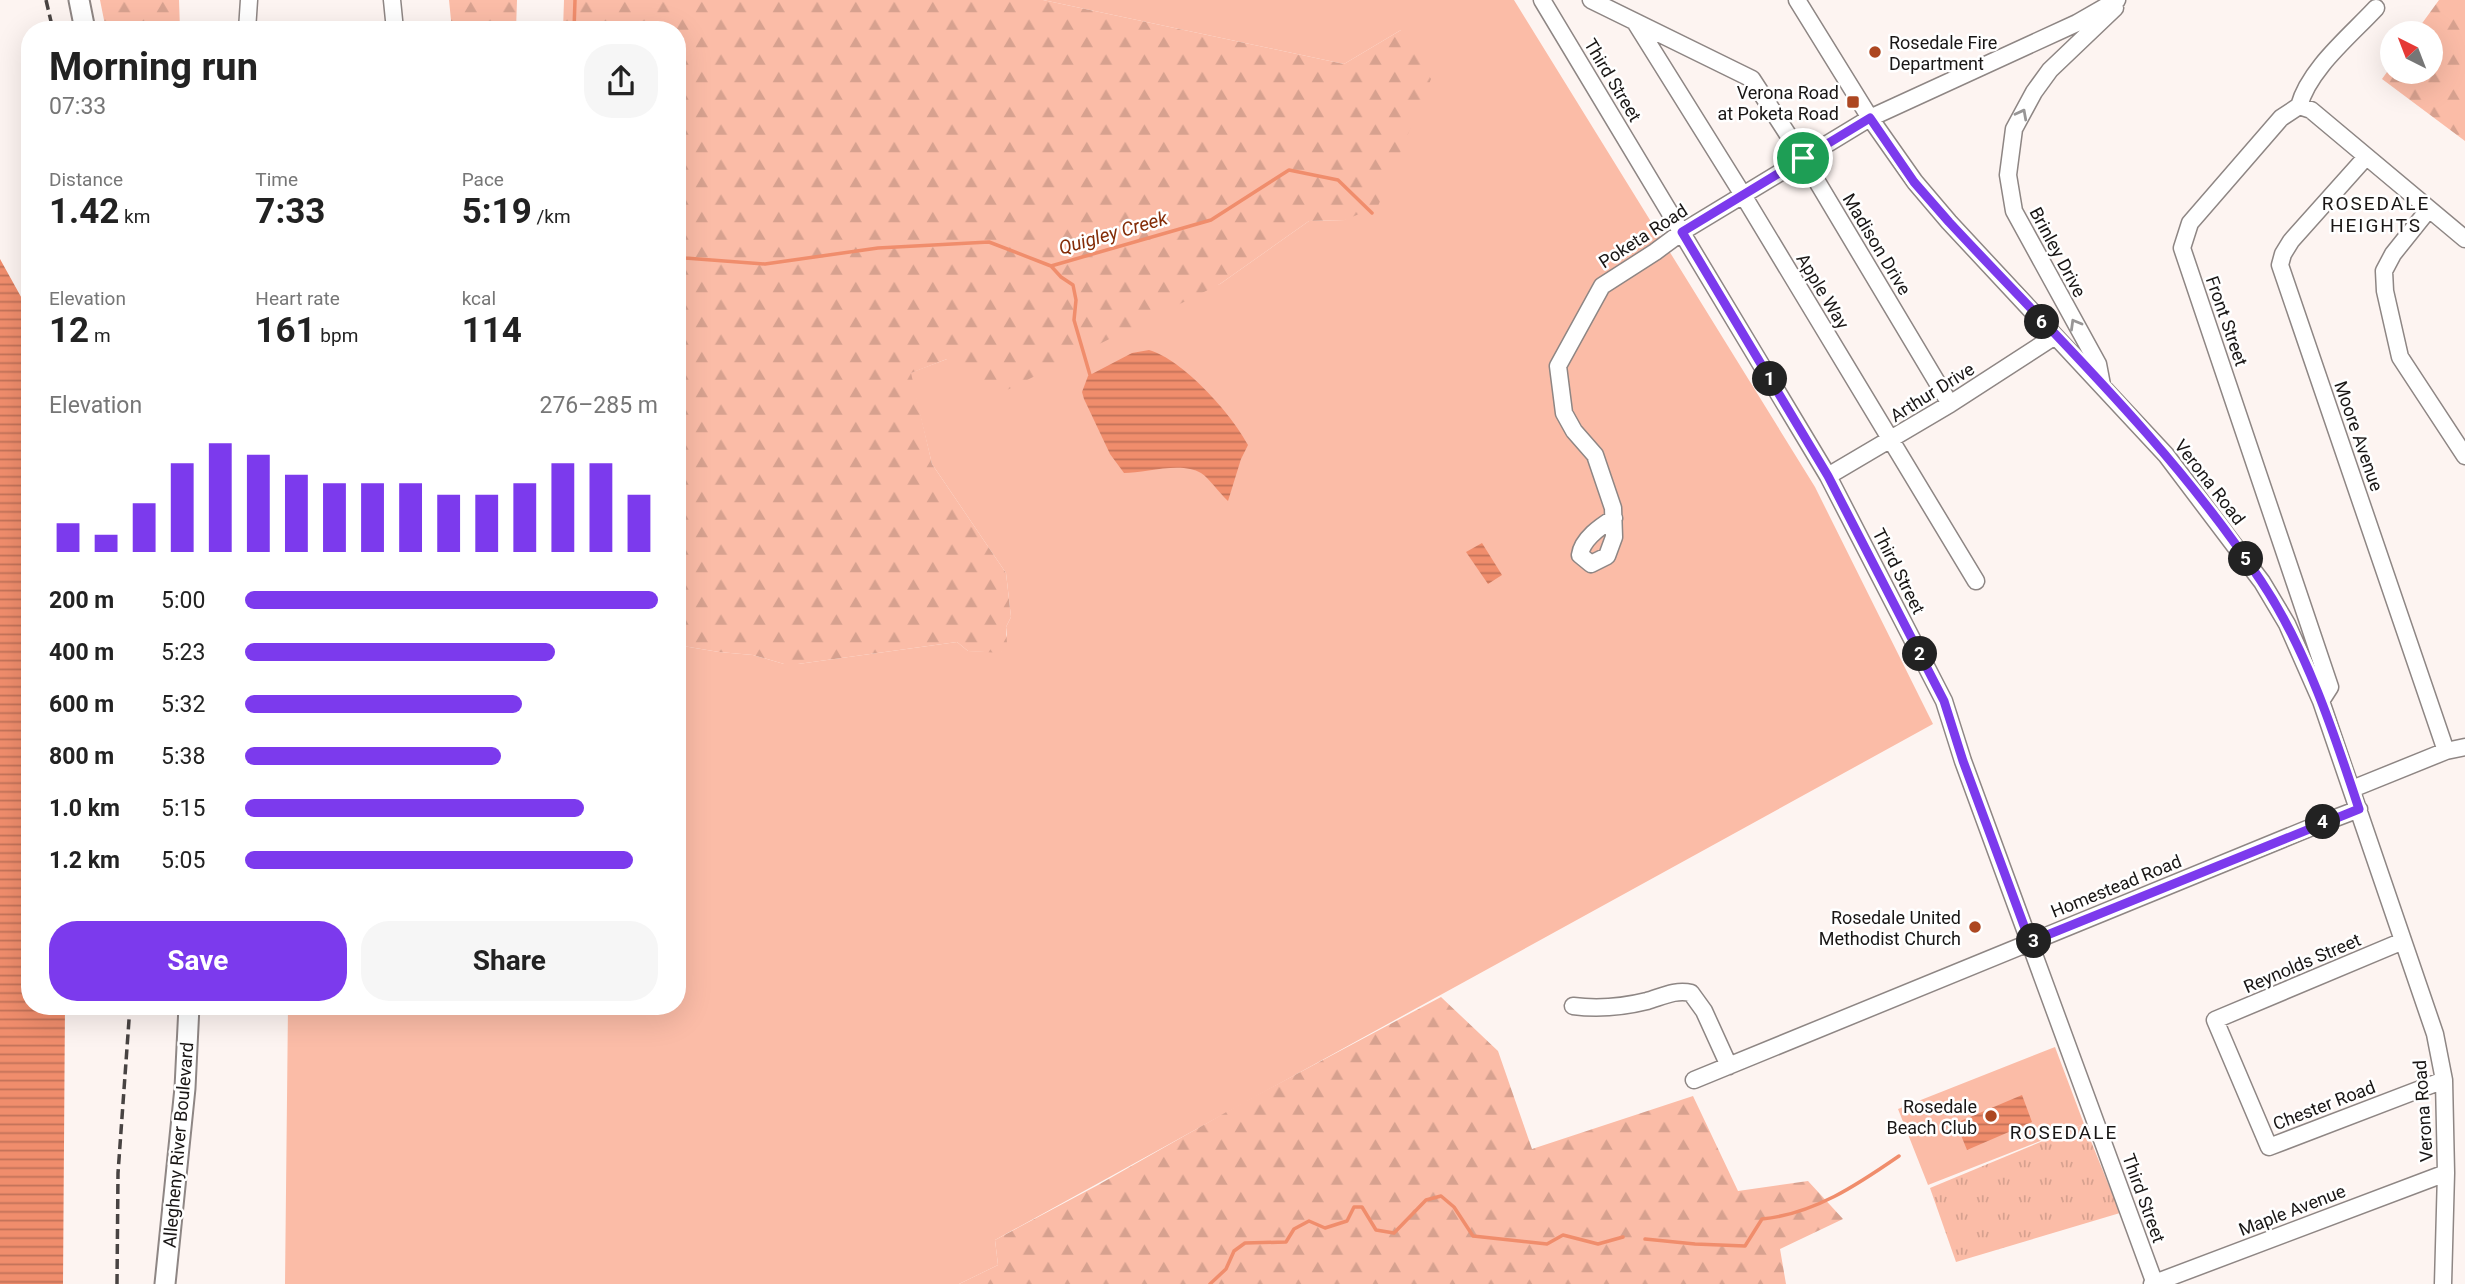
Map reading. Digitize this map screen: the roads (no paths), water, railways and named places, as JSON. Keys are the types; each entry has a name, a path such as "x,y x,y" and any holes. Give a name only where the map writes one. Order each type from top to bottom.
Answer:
{"main road":[{"path":"79,0 83,21"},
{"name":"Allegheny River Boulevard","path":"166,1284 185,1088 189,1015"}],"street":[{"path":"248,21 249,0"},
{"path":"392,0 394,21"},
{"name":"Third Street","path":"1542,0 1828,476 1944,701 1963,761 2154,1284"},
{"name":"Madison Drive","path":"1591,0 1752,79 1803,158 1950,404"},
{"name":"Poketa Road","path":"1614,518 1595,455 1574,431 1564,413 1558,366 1602,286 1682,232 1870,118 2077,23 2118,0"},
{"name":"Brinley Drive","path":"2102,385 2098,364 2014,211 2008,175 2014,129 2034,92 2050,70 2115,10 2118,0"},
{"name":"Verona Road","path":"1801,6 1870,118 1914,182 2166,455 2262,582 2287,624 2320,701 2352,789 2435,1034 2444,1080 2446,1172 2443,1284"},
{"name":"Front Street","path":"2320,701 2330,687 2182,248 2190,223 2281,118 2299,106 2302,93 2311,78 2376,8"},
{"name":"Apple Way","path":"1635,22 1743,195 1976,581"},
{"path":"2299,106 2311,110 2465,239"},
{"name":"Moore Avenue","path":"2366,157 2291,241 2280,265 2446,751"},
{"path":"2428,209 2393,254 2384,271 2385,291 2400,358 2465,456"},
{"name":"Arthur Drive","path":"1828,476 1950,404 2055,336"},
{"path":"2352,789 2446,751 2465,747"},
{"name":"Homestead Road","path":"1694,1080 2359,809"},
{"name":"Reynolds Street","path":"2215,1020 2403,941"},
{"path":"1573,1006 1615,1006 1677,992 1691,993 1704,1011 1728,1066"},
{"name":"Chester Road","path":"2215,1020 2269,1147 2444,1080"},
{"name":"Maple Avenue","path":"2154,1284 2446,1172"}],"waterway":[{"path":"574,21 575,0"},
{"name":"Quigley Creek","path":"686,258 765,264 878,248 989,242 1051,266 1211,220 1289,170 1338,180 1372,213"},
{"path":"1051,266 1073,285 1076,300 1074,320 1090,375"},
{"path":"1645,1239 1745,1246 1762,1219 1817,1205 1899,1156"},
{"path":"1210,1284 1226,1269 1234,1251 1245,1243 1286,1242 1294,1229 1309,1221 1325,1228 1347,1221 1354,1207 1362,1207 1376,1230 1394,1233 1426,1200 1441,1196 1454,1207 1473,1236 1547,1244 1563,1235 1598,1244 1623,1237"}],"railway":[{"path":"46,0 51,21"},
{"path":"117,1284 118,1173 129,1015"}],"place":[{"name":"Rosedale Fire Department","path":"1875,52"},
{"name":"Verona Road at Poketa Road","path":"1853,102"},
{"name":"Rosedale United Methodist Church","path":"1975,927"},
{"name":"Rosedale Beach Club","path":"1991,1116"}],"district":[{"name":"ROSEDALE HEIGHTS","path":"2376,214"},
{"name":"ROSEDALE","path":"2064,1132"}]}
